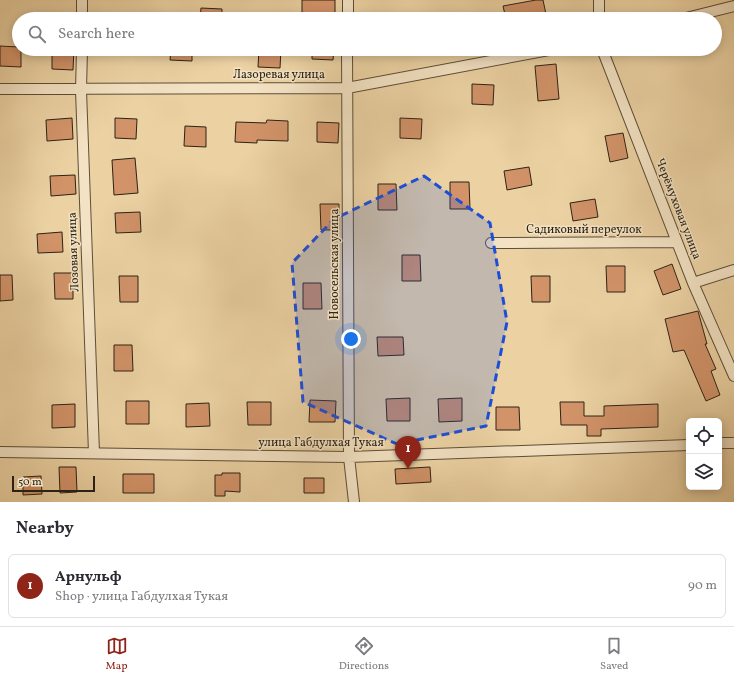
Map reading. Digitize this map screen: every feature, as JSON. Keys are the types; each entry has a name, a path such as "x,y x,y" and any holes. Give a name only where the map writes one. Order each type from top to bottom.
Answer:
{"street":[{"path":"82,0 82,12"},
{"path":"348,0 348,12"},
{"path":"599,0 599,12"},
{"path":"710,12 734,6"},
{"name":"Лозовая улица","path":"82,56 81,90 94,453"},
{"name":"Новосельская улица","path":"347,56 349,457 354,502"},
{"name":"Лазоревая улица","path":"0,89 81,90 347,88 517,56"},
{"name":"Черёмуховая улица","path":"605,56 692,282 734,376"},
{"name":"Садиковый переулок","path":"491,243 677,242"},
{"path":"692,282 734,270"},
{"path":"722,443 734,443"},
{"name":"улица Габдулхая Тукая","path":"0,452 349,457 686,445"}],"highlighted area":[{"path":"424,176 490,223 507,322 486,426 397,444 303,402 292,263 334,219"}],"building":[{"path":"302,0 335,0 335,12 302,12"},
{"path":"543,0 546,12 504,12 503,6"},
{"path":"201,8 222,9 222,12 201,12"},
{"path":"0,46 12,47 12,56 21,56 21,67 0,66"},
{"path":"52,56 74,56 73,70 52,69"},
{"path":"170,56 192,56 192,61 170,60"},
{"path":"259,56 281,56 280,68 258,67"},
{"path":"312,56 333,56 333,60 312,59"},
{"path":"556,64 559,99 538,101 535,66"},
{"path":"472,84 494,85 493,105 472,104"},
{"path":"72,118 73,139 47,141 46,120"},
{"path":"115,118 137,119 136,139 115,138"},
{"path":"400,118 422,119 421,139 400,138"},
{"path":"267,120 288,121 288,141 257,140 257,143 235,142 236,122 266,123"},
{"path":"317,122 339,123 338,143 317,142"},
{"path":"185,126 206,127 206,147 184,146"},
{"path":"623,133 628,158 610,162 605,136"},
{"path":"135,158 138,193 114,195 112,160"},
{"path":"529,167 532,185 507,190 504,171"},
{"path":"75,175 76,194 51,196 50,176"},
{"path":"450,182 469,182 470,209 450,209"},
{"path":"378,184 396,184 397,210 378,210"},
{"path":"595,199 598,217 573,221 570,203"},
{"path":"320,204 339,204 339,230 321,230"},
{"path":"140,212 141,232 116,233 115,213"},
{"path":"62,232 63,252 38,253 37,234"},
{"path":"402,255 420,255 421,281 402,281"},
{"path":"672,264 681,289 663,295 654,271"},
{"path":"606,266 625,266 625,292 607,292"},
{"path":"54,273 73,273 73,299 55,299"},
{"path":"0,275 12,275 13,300 0,301"},
{"path":"119,276 138,276 138,302 120,302"},
{"path":"531,276 550,276 550,302 532,302"},
{"path":"303,283 321,283 322,309 303,309"},
{"path":"698,311 707,344 705,344 716,369 711,371 720,395 706,401 684,350 673,352 665,319"},
{"path":"377,337 403,337 404,355 378,356"},
{"path":"114,345 132,345 133,371 114,371"},
{"path":"410,398 410,421 387,421 386,399"},
{"path":"462,398 462,421 439,422 438,399"},
{"path":"310,400 336,401 335,422 309,422"},
{"path":"126,401 149,401 149,424 126,424"},
{"path":"247,402 271,402 271,425 248,425"},
{"path":"560,402 584,402 584,416 604,416 604,406 658,404 658,427 601,429 601,436 587,436 587,425 561,425"},
{"path":"209,403 210,426 186,427 186,404"},
{"path":"75,404 75,427 52,428 52,405"},
{"path":"496,407 519,407 520,430 496,430"},
{"path":"59,467 76,467 77,492 60,493"},
{"path":"430,467 431,482 396,484 395,469"},
{"path":"222,473 240,473 240,492 225,491 225,496 215,496 215,475 222,475"},
{"path":"123,474 154,474 154,493 123,493"},
{"path":"41,476 42,494 23,495 23,477"},
{"path":"304,478 324,478 324,493 304,493"}],"place":[{"name":"Арнульф","path":"408,469"}]}
